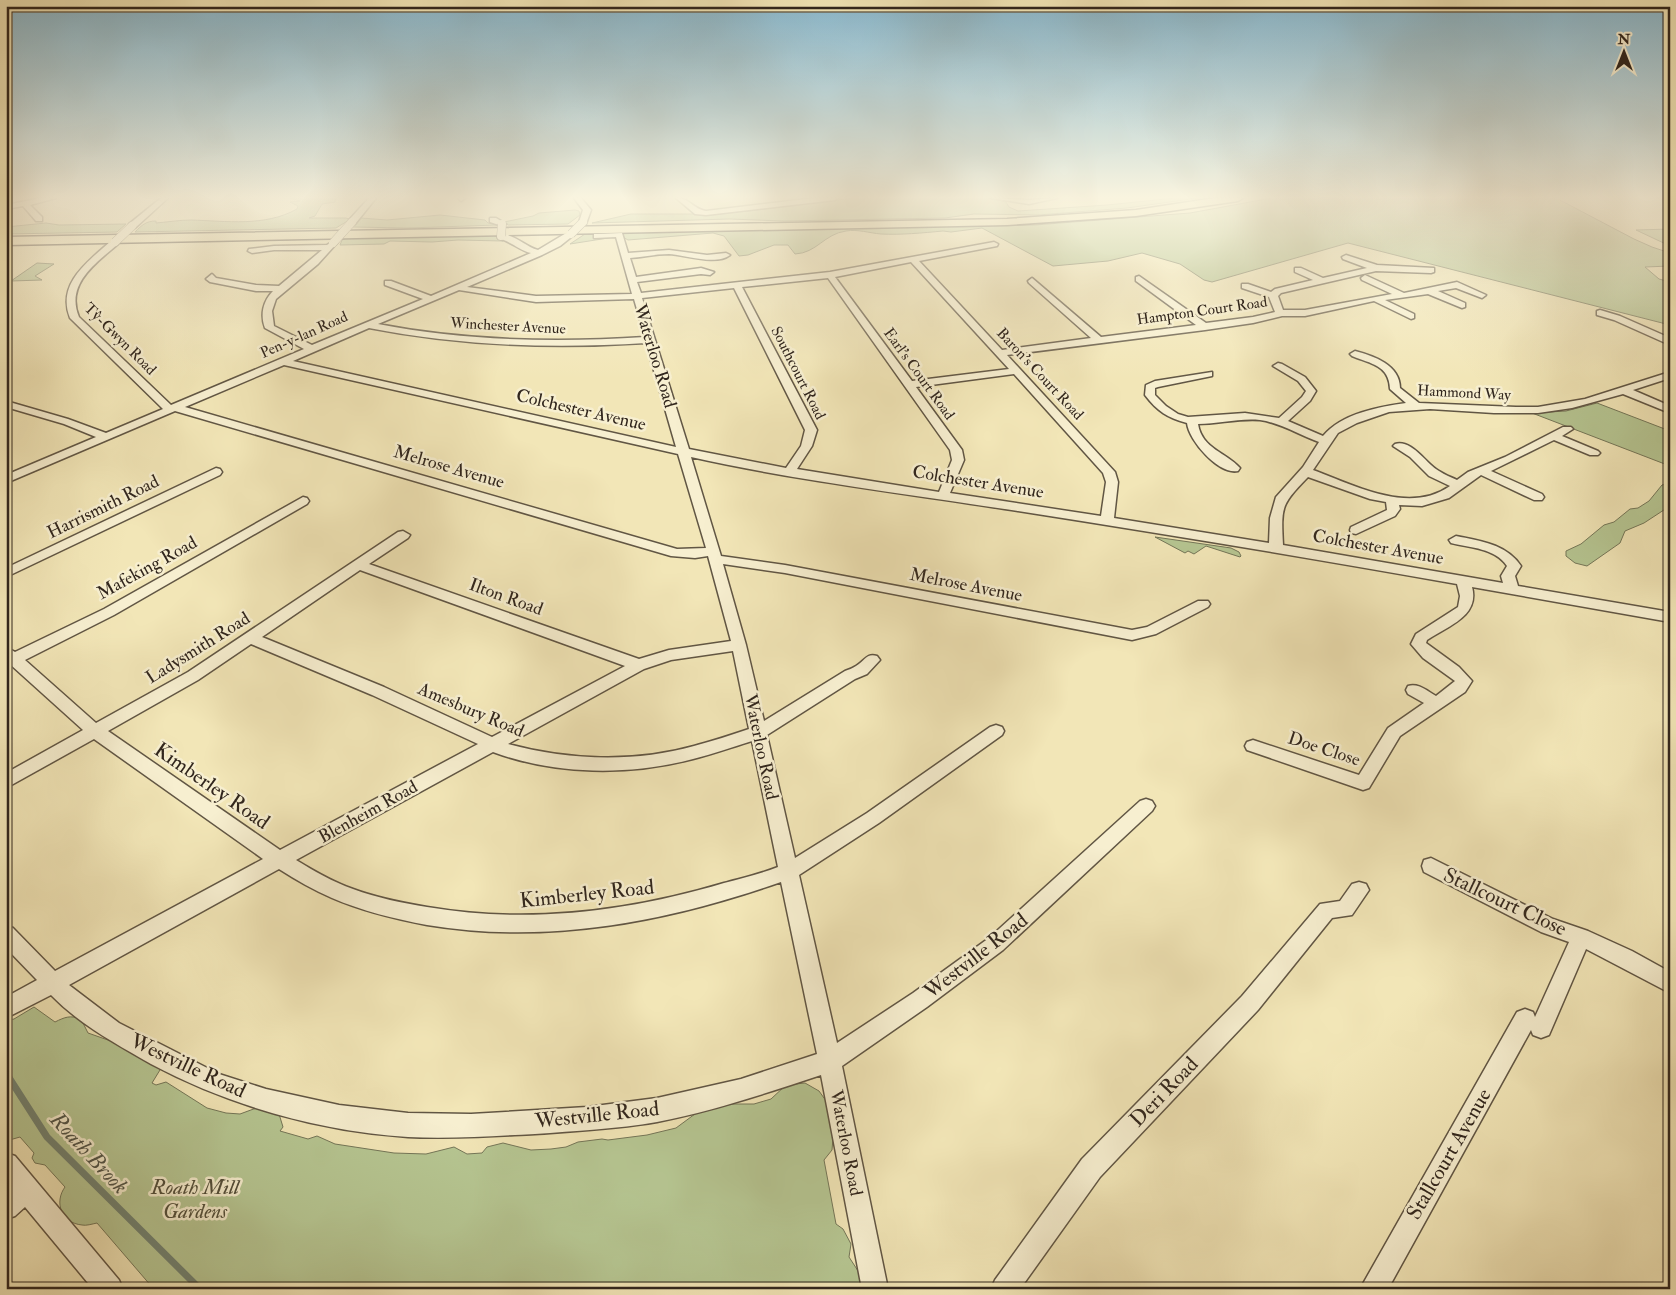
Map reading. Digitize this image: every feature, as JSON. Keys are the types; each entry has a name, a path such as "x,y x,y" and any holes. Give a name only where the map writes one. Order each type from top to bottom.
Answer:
{"street":[{"name":"Tŷ-Gwyn Road","path":"98,258 75,283 70,296 71,312 75,318 173,409"},
{"path":"312,349 268,326 269,301 319,258"},
{"name":"Pen-y-lan Road","path":"6,480 285,362 366,324 526,258"},
{"name":"Waterloo Road","path":"626,258 739,645 830,1061 875,1289"},
{"path":"456,287 494,294 536,298 637,296 830,275 922,258"},
{"path":"1350,258 1376,268 1384,266 1431,270"},
{"name":"Baron's Court Road","path":"914,260 1109,472 1112,482 1107,521"},
{"name":"Hampton Court Road","path":"1000,353 1267,318 1280,313 1273,295 1282,289 1376,268"},
{"path":"1298,270 1320,280"},
{"path":"632,280 701,271 710,272"},
{"name":"Earl's Court Road","path":"830,275 958,456 943,496"},
{"path":"212,277 210,279 246,286 281,289"},
{"path":"1365,278 1404,296"},
{"path":"1140,279 1205,327"},
{"path":"1032,281 1099,340"},
{"path":"388,283 429,298"},
{"path":"1280,313 1305,313 1457,285 1482,295"},
{"name":"Southcourt Road","path":"738,286 812,433 789,472"},
{"path":"1246,286 1273,295"},
{"path":"1430,291 1462,305"},
{"path":"1375,299 1411,316"},
{"path":"1600,313 1617,318 1670,342"},
{"name":"Winchester Avenue","path":"366,324 438,337 487,342 571,344 649,340"},
{"path":"1355,354 1378,364 1389,372 1395,380 1395,389 1415,405"},
{"name":"Colchester Avenue","path":"285,362 684,453 789,472 1276,548 1670,617"},
{"path":"1278,366 1288,370 1312,391 1280,423"},
{"path":"909,386 1016,371"},
{"path":"1208,374 1154,384 1150,387 1150,394 1164,410 1192,421 1206,422 1250,416 1280,423 1326,441"},
{"name":"Hammond Way","path":"1276,548 1276,510 1286,491 1306,472 1326,441 1339,428 1352,421 1385,410 1415,405 1456,405 1505,411 1571,406 1670,375"},
{"path":"1623,390 1670,410"},
{"path":"9,406 66,422 107,437"},
{"name":"Melrose Avenue","path":"173,409 676,553 714,556 727,560 1132,634 1151,631 1203,604"},
{"path":"1192,421 1193,433 1199,441 1219,459 1234,468"},
{"path":"1306,472 1364,493 1392,500 1413,503 1430,501 1445,496 1458,485 1481,471 1509,459 1567,429"},
{"path":"1553,436 1594,453"},
{"path":"1399,446 1414,454 1428,469 1458,485"},
{"path":"1481,471 1538,497"},
{"name":"Harrismith Road","path":"6,573 216,472"},
{"path":"1356,530 1391,513 1394,509 1392,500"},
{"name":"Mafeking Road","path":"9,658 109,612 303,501"},
{"name":"Ladysmith Road","path":"6,781 193,676 360,566 403,535"},
{"path":"1456,540 1485,546 1507,557 1514,566 1508,576 1512,590"},
{"name":"Ilton Road","path":"360,566 639,665"},
{"name":"Doe Close","path":"1253,746 1363,783 1394,732 1459,688 1464,681 1457,672 1426,653 1418,644 1420,638 1463,610 1467,605 1468,599 1463,581"},
{"name":"Amesbury Road","path":"251,638 378,691 492,744 536,758 567,762 630,763 662,760 694,753 759,732 850,675 862,670 872,660"},
{"name":"Blenheim Road","path":"6,1008 639,665 669,655 739,645"},
{"name":"Kimberley Road","path":"9,658 95,731 279,860 333,889 383,906 420,915 462,921 557,924 657,911 713,896 788,871 879,814 996,731"},
{"path":"1414,690 1436,703"},
{"name":"Westville Road","path":"6,934 64,994 111,1030 216,1084 266,1100 339,1117 408,1124 471,1126 587,1119 657,1110 741,1090 830,1061 920,1000 996,944 1146,806"},
{"name":"Stallcourt Close","path":"1431,866 1548,926 1581,937 1625,958 1670,983"},
{"name":"Deri Road","path":"1004,1289 1091,1168 1250,1003 1327,910 1345,909 1359,890"},
{"name":"Stallcourt Close","path":"1533,1024 1581,937"},
{"name":"Stallcourt Avenue","path":"1373,1289 1533,1024"},
{"path":"6,1165 110,1289"},
{"path":"6,1207 27,1189"}],"green space":[{"path":"1039,258 1119,258 1108,261 1053,266"},
{"path":"1161,258 1294,258 1212,282 1204,280 1180,264"},
{"path":"1409,258 1670,258 1670,266 1645,267 1659,279 1670,282 1670,325"},
{"path":"37,263 54,264 35,276 42,280 11,281"},
{"path":"1597,403 1670,431 1670,466 1532,413 1566,411"},
{"path":"1670,483 1670,506 1644,523 1625,531 1620,543 1587,566 1575,563 1566,556 1566,551 1581,544 1604,525 1614,522 1630,509 1638,508 1649,501 1662,485"},
{"path":"1155,537 1231,548 1239,552 1241,556 1206,546 1194,554 1188,551 1185,553"},
{"name":"Roath Mill Gardens","path":"34,1007 55,1022 68,1017 81,1019 88,1033 125,1046 163,1065 152,1083 156,1085 166,1082 207,1108 226,1113 240,1114 259,1107 279,1114 283,1127 280,1131 308,1139 317,1136 335,1144 394,1153 426,1154 454,1147 467,1154 482,1153 487,1147 503,1143 531,1150 551,1149 566,1147 578,1142 647,1135 676,1128 699,1111 714,1104 754,1104 771,1099 786,1085 805,1083 819,1091 829,1105 834,1126 832,1150 824,1160 836,1224 843,1229 851,1244 849,1257 862,1277 860,1289 150,1289 152,1287 97,1223 82,1225 64,1216 60,1199 65,1187 45,1165 35,1163 32,1158 34,1153 20,1137 6,1141 6,1021 14,1019"}],"waterway":[{"name":"Roath Brook","path":"6,1073 47,1137 200,1289"}]}
